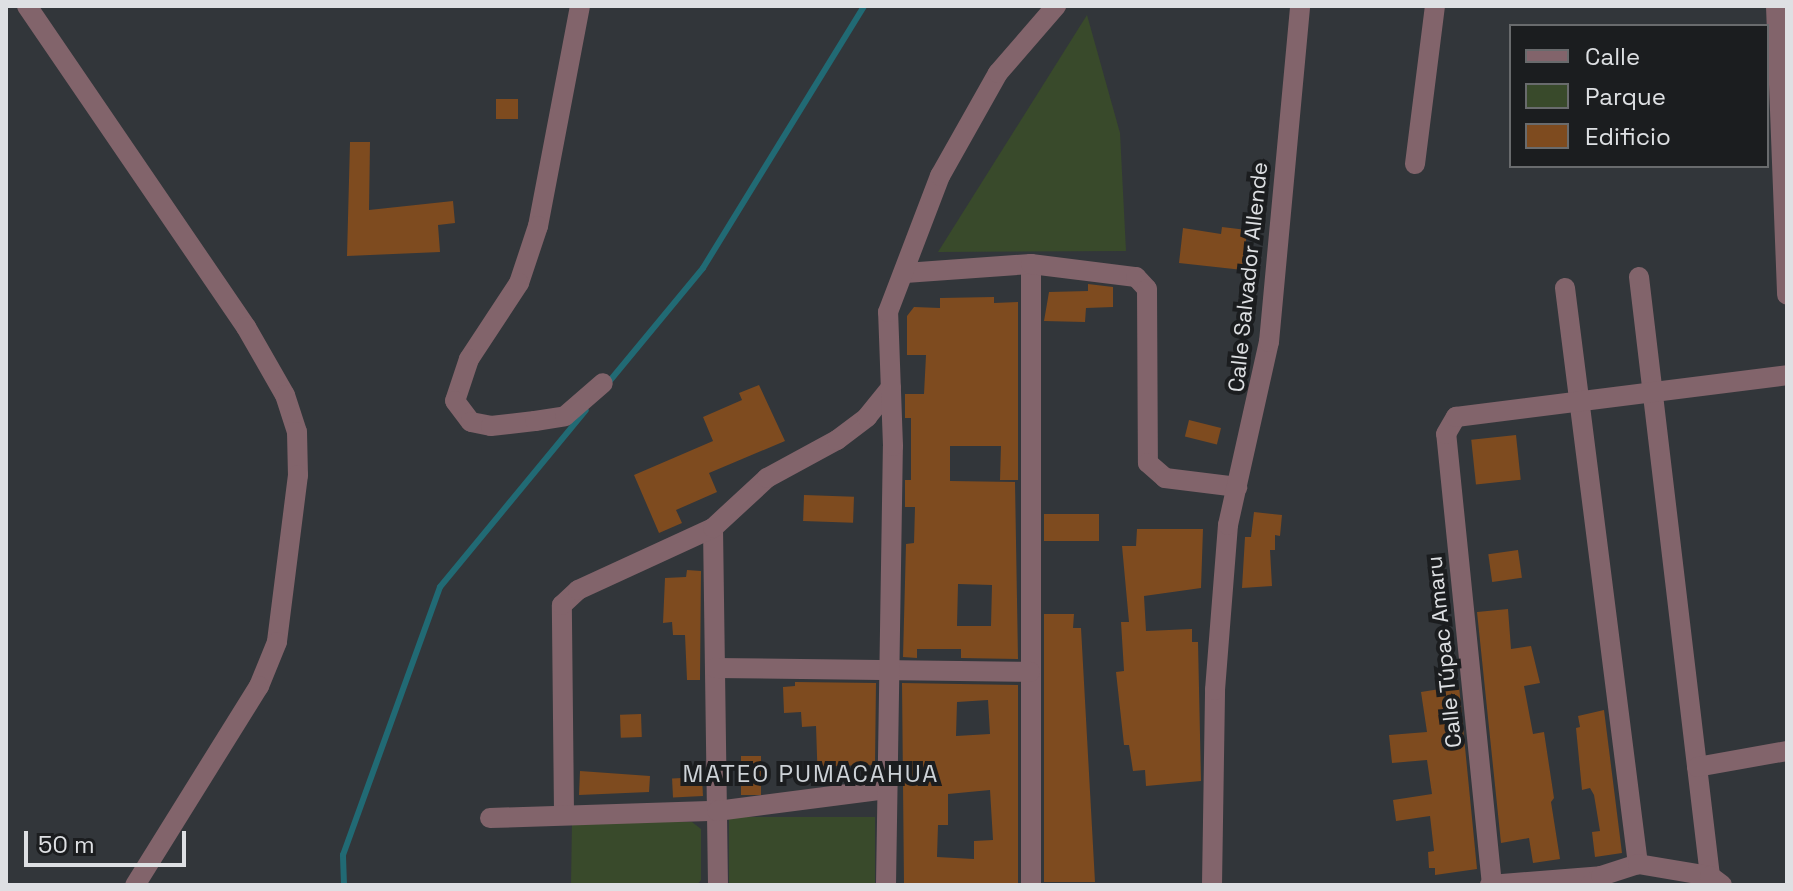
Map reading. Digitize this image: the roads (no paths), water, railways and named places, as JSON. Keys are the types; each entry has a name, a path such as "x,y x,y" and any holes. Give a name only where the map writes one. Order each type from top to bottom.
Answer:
{"street":[{"path":"27,6 246,327 285,395 297,432 298,475 277,642 259,686 135,885"},
{"path":"580,6 538,226 519,283 469,359 455,401 471,422 491,426 535,421 565,416 603,383"},
{"path":"886,885 891,387 888,312 940,176 998,73 1056,6"},
{"name":"Calle Salvador Allende","path":"1212,885 1215,690 1228,525 1269,342 1300,6"},
{"path":"1415,164 1435,6"},
{"path":"1776,6 1787,295"},
{"path":"905,273 1031,264 1136,277 1147,289 1148,463 1165,478 1237,487"},
{"path":"1031,264 1031,885"},
{"path":"1491,885 1595,880 1638,864 1712,882 1639,277"},
{"path":"1565,288 1638,864"},
{"path":"1580,402 1787,375"},
{"path":"564,813 562,605 578,590 713,528 767,478 857,425 891,387"},
{"name":"Calle Túpac Amaru","path":"1491,885 1446,434 1456,417 1580,402"},
{"path":"713,528 718,885"},
{"path":"715,668 1030,672"},
{"path":"1697,767 1787,751"},
{"path":"490,818 564,813 717,811 887,789"}],"waterway":[{"path":"608,383 703,268 864,6"},
{"path":"344,885 343,855 440,587 586,410"}],"district":[{"name":"MATEO PUMACAHUA","path":"811,774"}]}
